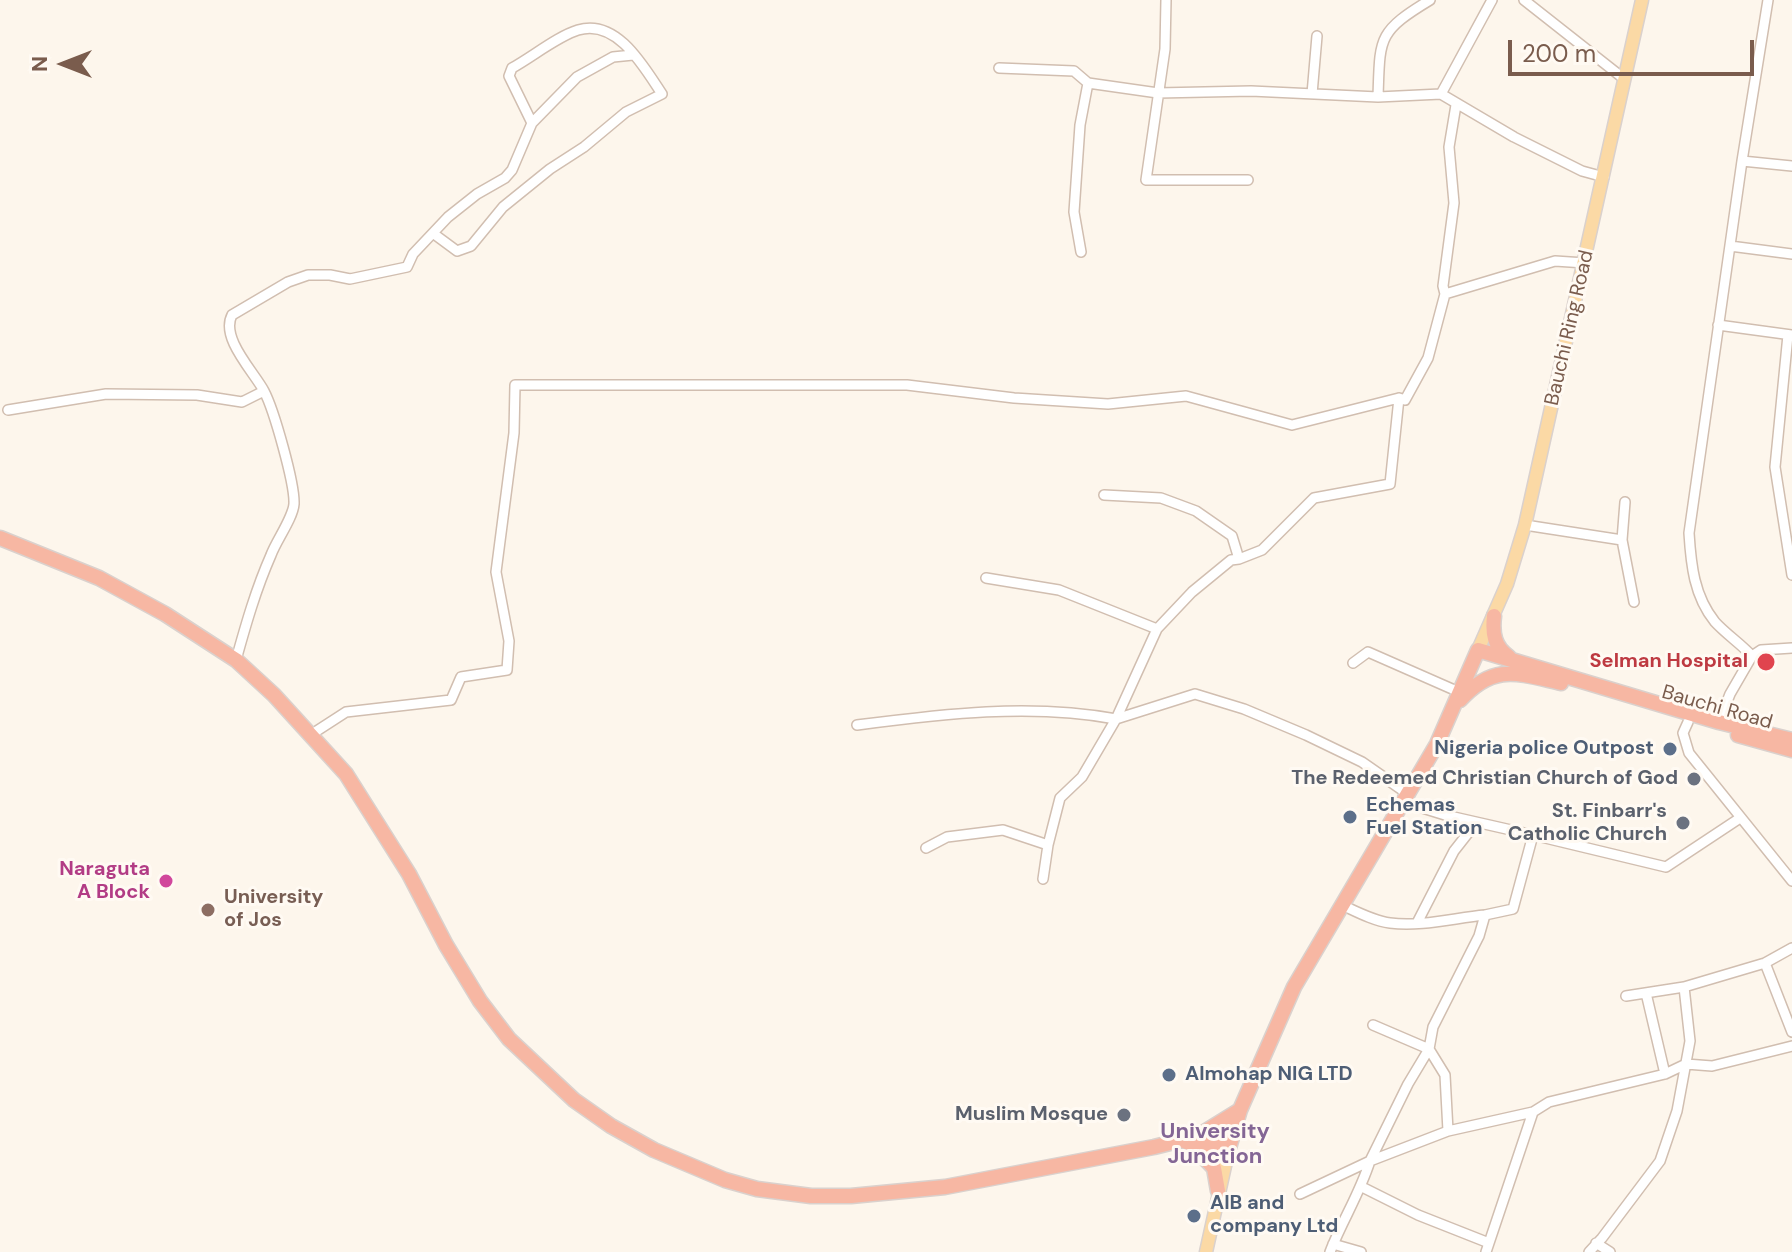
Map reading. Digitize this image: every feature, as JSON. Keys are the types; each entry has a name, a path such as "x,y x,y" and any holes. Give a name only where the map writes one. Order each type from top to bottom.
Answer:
{"highway":[{"path":"0,538 99,578 165,614 236,660 312,734 346,774 409,874 474,990 509,1039 574,1100 611,1126 654,1150 725,1180 757,1189 811,1196 851,1196 945,1187 1190,1140 1230,1143 1240,1110 1294,987 1437,744 1478,650"},
{"path":"1494,616 1496,645 1513,659"},
{"name":"Bauchi Road","path":"1478,650 1719,722 1792,740"},
{"name":"Bauchi Road","path":"1452,709 1468,691 1488,676 1512,673 1540,678 1792,750"},
{"path":"1190,1140 1240,1110"},
{"path":"1190,1140 1214,1168 1218,1191"}],"main road":[{"name":"Bauchi Ring Road","path":"1478,650 1494,616 1525,525 1642,0"},
{"path":"1206,1252 1230,1143"}],"street":[{"path":"1166,0 1165,49 1146,180 1248,180"},
{"path":"1378,97 1379,59 1385,32 1403,16 1430,0"},
{"path":"1441,94 1492,0"},
{"path":"1524,0 1623,78"},
{"path":"1752,656 1715,622 1700,596 1691,570 1689,533 1768,0"},
{"path":"434,234 457,251 471,246 503,207 550,169 584,147 626,112 662,94 618,36 602,29 579,30 512,68 509,76 532,123"},
{"path":"1312,94 1317,36"},
{"path":"236,660 250,607 294,506 277,428 264,391 246,368 229,330 232,315 288,282 308,275 350,279 407,267 413,254 458,210 505,178 512,170 532,123 585,71 613,57 633,55"},
{"path":"999,68 1074,71 1088,83 1158,93 1251,91 1378,97 1441,94 1562,161 1604,177"},
{"path":"1081,252 1074,212 1080,125 1088,83"},
{"path":"312,734 346,712 451,700 461,677 507,670 509,641 496,572 514,433 515,385 907,385 1014,398 1108,404 1186,396 1292,425 1399,398 1405,400 1428,358 1445,294 1443,286 1454,203 1449,147 1456,105"},
{"path":"1742,161 1792,166"},
{"path":"1730,246 1792,254"},
{"path":"1445,294 1555,261 1585,263"},
{"path":"1718,325 1790,335 1775,467 1792,575"},
{"path":"8,410 106,394 197,395 242,402 264,391"},
{"path":"1043,879 1060,798 1082,777 1116,719 1157,629 1192,592 1231,560 1262,550 1314,498 1390,484 1399,398"},
{"path":"1104,495 1161,498 1196,511 1232,536 1239,559"},
{"path":"1625,502 1622,540 1634,602"},
{"path":"1525,525 1622,540"},
{"path":"986,578 1059,590 1157,629"},
{"path":"1719,722 1730,694 1752,656 1761,650 1792,648"},
{"path":"1353,663 1368,652 1459,692"},
{"path":"857,725 992,711 1090,714 1116,719 1195,694 1244,709 1362,762 1405,798 1476,823 1666,867 1740,818"},
{"path":"1688,722 1683,733 1689,753 1792,881"},
{"path":"1417,923 1454,851 1476,823"},
{"path":"926,848 947,837 1003,830 1048,845"},
{"path":"1342,905 1387,923 1417,923 1513,909 1533,835"},
{"path":"1361,1252 1332,1248 1342,1219 1362,1187 1370,1161 1429,1049 1433,1027 1479,936 1485,915"},
{"path":"1626,996 1684,987 1765,963 1792,948"},
{"path":"1765,963 1792,1032"},
{"path":"1589,1252 1611,1228 1660,1161 1677,1111 1690,1041 1684,987"},
{"path":"1646,993 1665,1074"},
{"path":"1373,1025 1429,1049 1445,1075 1448,1131"},
{"path":"1300,1194 1370,1161 1448,1131 1533,1112 1549,1102 1665,1074 1686,1064 1712,1066 1792,1046"},
{"path":"1362,1187 1487,1248 1533,1112"},
{"path":"1596,1243 1610,1252"}],"place":[{"name":"Selman Hospital","path":"1766,662"},
{"name":"Nigeria police Outpost","path":"1670,749"},
{"name":"The Redeemed Christian Church of God","path":"1694,779"},
{"name":"Echemas Fuel Station","path":"1350,817"},
{"name":"St. Finbarr's Catholic Church","path":"1683,823"},
{"name":"Naraguta A Block","path":"166,881"},
{"name":"University of Jos","path":"208,910"},
{"name":"Almohap NIG LTD","path":"1169,1075"},
{"name":"Muslim Mosque","path":"1124,1115"},
{"name":"AIB and company Ltd","path":"1194,1216"}],"district":[{"name":"University Junction","path":"1215,1144"}]}
